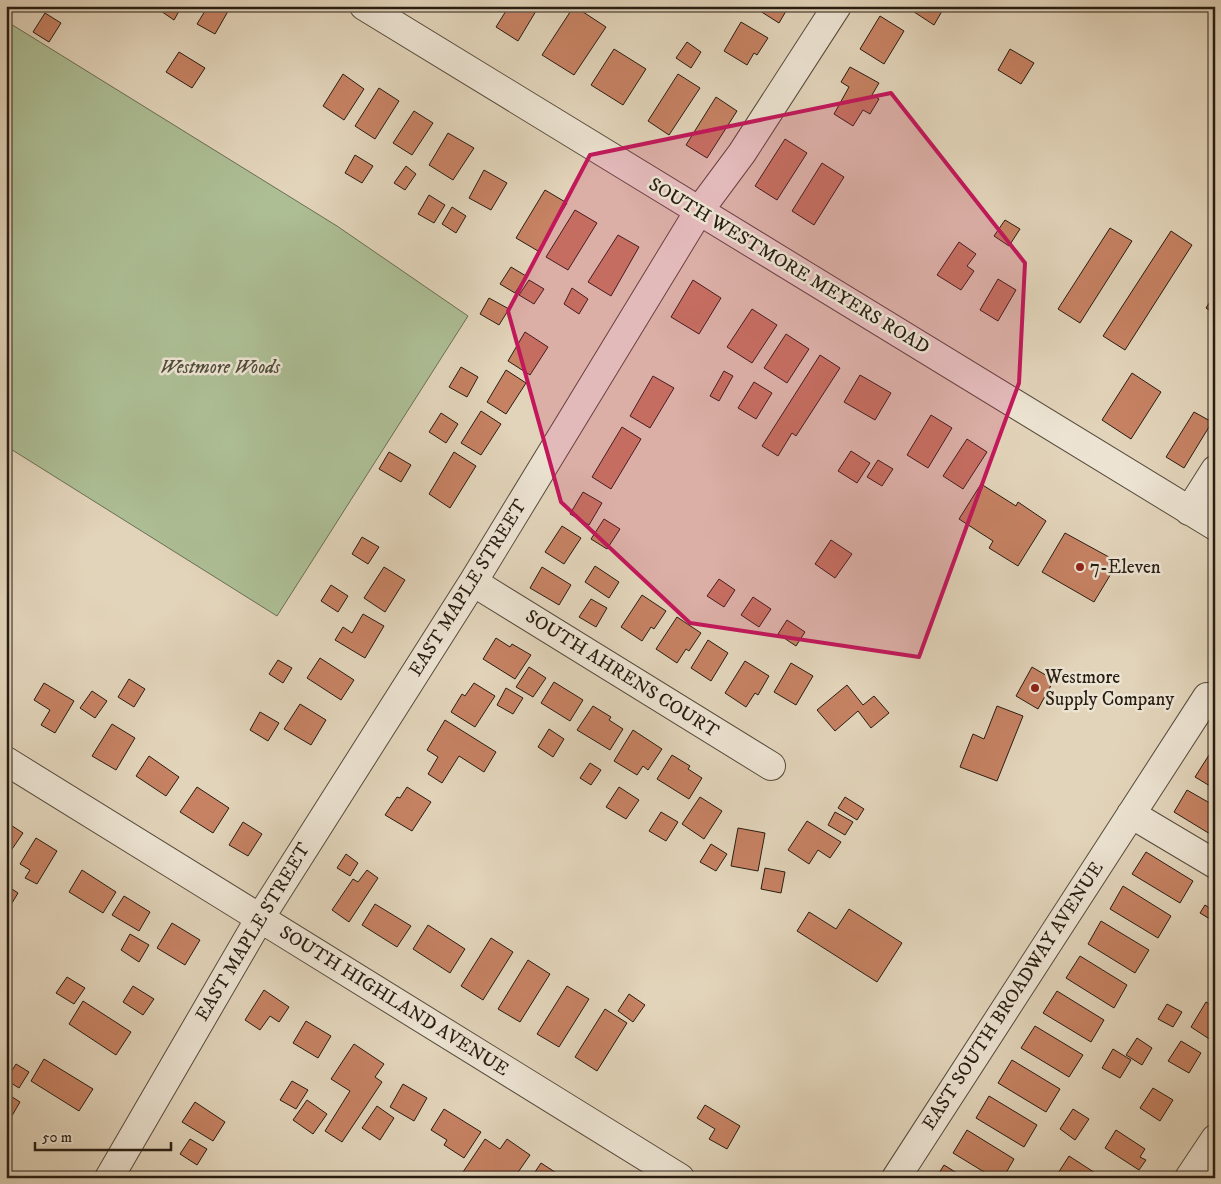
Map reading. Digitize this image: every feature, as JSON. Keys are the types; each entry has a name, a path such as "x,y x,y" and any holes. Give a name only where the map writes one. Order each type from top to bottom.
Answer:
{"street":[{"name":"SOUTH WESTMORE MEYERS ROAD","path":"364,6 1215,526"},
{"name":"EAST MAPLE STREET","path":"109,1178 260,918 473,582 699,211 742,154 837,6"},
{"path":"1189,511 1215,470"},
{"name":"SOUTH AHRENS COURT","path":"473,582 771,766"},
{"name":"EAST SOUTH BROADWAY AVENUE","path":"896,1178 1207,697"},
{"name":"SOUTH HIGHLAND AVENUE","path":"6,761 680,1178"},
{"path":"1131,814 1215,864"},
{"path":"1190,1178 1215,1139"}],"highlighted area":[{"path":"891,93 1025,263 1019,383 919,657 690,623 561,502 508,311 590,155"}],"green space":[{"name":"Westmore Woods","path":"6,21 337,226 468,316 277,616 6,446"}],"building":[{"path":"155,6 182,6 174,20"},
{"path":"208,6 231,6 215,34 197,24"},
{"path":"509,6 539,6 518,41 496,27"},
{"path":"574,6 606,27 574,75 542,55"},
{"path":"752,6 789,6 779,23"},
{"path":"905,6 945,6 934,25"},
{"path":"45,13 61,23 49,42 33,32"},
{"path":"880,16 904,31 884,64 860,49"},
{"path":"741,22 768,38 757,55 754,53 747,65 724,51"},
{"path":"687,42 701,52 691,68 676,58"},
{"path":"614,49 646,69 623,105 591,85"},
{"path":"1010,49 1034,63 1021,84 998,70"},
{"path":"179,52 205,68 192,88 166,72"},
{"path":"850,67 879,83 872,95 879,99 870,114 863,110 853,126 834,114 849,87 841,82"},
{"path":"343,74 364,89 344,120 323,106"},
{"path":"678,74 700,88 669,135 648,121"},
{"path":"379,88 399,101 375,139 355,126"},
{"path":"716,97 737,111 707,158 686,145"},
{"path":"414,111 433,123 412,155 393,143"},
{"path":"448,133 474,148 453,180 429,165"},
{"path":"785,139 807,153 777,200 755,186"},
{"path":"355,155 373,166 362,183 345,173"},
{"path":"822,163 844,177 814,225 792,211"},
{"path":"406,166 416,174 405,190 394,183"},
{"path":"484,170 507,183 491,210 469,198"},
{"path":"545,190 567,203 538,251 516,238"},
{"path":"429,195 445,205 434,223 418,214"},
{"path":"452,207 466,216 456,233 442,224"},
{"path":"575,210 597,223 568,270 546,257"},
{"path":"1005,220 1020,229 1009,246 994,236"},
{"path":"1110,228 1132,241 1080,323 1058,309"},
{"path":"1171,231 1192,245 1125,350 1103,336"},
{"path":"618,235 639,247 611,296 588,282"},
{"path":"959,242 976,254 967,266 974,271 961,290 937,275"},
{"path":"511,267 526,276 515,293 500,284"},
{"path":"998,279 1016,290 998,321 980,310"},
{"path":"529,280 544,289 534,304 519,295"},
{"path":"693,280 721,298 699,334 671,317"},
{"path":"572,288 588,299 579,314 564,304"},
{"path":"1215,294 1215,314 1206,308"},
{"path":"489,298 509,309 499,325 480,314"},
{"path":"752,309 777,325 752,363 727,347"},
{"path":"525,332 548,347 530,375 508,361"},
{"path":"786,334 809,349 787,383 764,368"},
{"path":"820,355 840,368 796,436 792,433 778,456 762,446"},
{"path":"461,367 478,377 467,397 449,387"},
{"path":"506,370 526,383 506,414 487,402"},
{"path":"724,371 733,376 719,401 710,396"},
{"path":"1132,373 1161,392 1131,439 1102,420"},
{"path":"860,375 891,393 875,420 844,402"},
{"path":"653,376 674,388 650,428 630,416"},
{"path":"754,382 772,393 756,419 738,408"},
{"path":"481,411 501,424 481,455 461,443"},
{"path":"1194,412 1212,422 1184,468 1166,457"},
{"path":"441,413 458,424 446,443 429,432"},
{"path":"931,415 952,428 928,468 907,455"},
{"path":"622,427 641,439 611,489 592,477"},
{"path":"967,439 987,452 963,489 943,476"},
{"path":"851,451 870,463 857,483 838,471"},
{"path":"389,452 411,465 401,482 379,469"},
{"path":"454,452 476,466 450,508 429,494"},
{"path":"878,460 893,469 882,486 867,477"},
{"path":"981,484 1016,506 1018,502 1046,521 1018,566 989,548 993,541 959,519"},
{"path":"583,492 602,503 589,525 570,514"},
{"path":"604,519 620,529 607,549 591,539"},
{"path":"562,526 581,538 564,564 545,552"},
{"name":"7-Eleven","path":"1065,533 1118,562 1094,602 1042,572"},
{"path":"362,537 379,547 368,564 352,554"},
{"path":"831,540 852,554 835,578 815,564"},
{"path":"595,566 619,582 609,598 585,582"},
{"path":"384,567 405,580 385,612 364,598"},
{"path":"542,567 571,585 559,605 530,588"},
{"path":"719,579 735,590 724,607 707,596"},
{"path":"331,585 348,596 338,612 321,601"},
{"path":"642,595 666,611 654,629 651,627 642,641 621,627"},
{"path":"753,597 771,609 759,627 741,615"},
{"path":"591,599 607,608 596,627 579,617"},
{"path":"363,614 384,626 365,658 335,640 343,627 352,633"},
{"path":"677,617 701,633 689,651 686,649 677,663 656,649"},
{"path":"787,620 805,632 796,646 778,634"},
{"path":"496,638 510,647 512,644 531,655 515,679 483,659"},
{"path":"708,640 728,653 711,681 691,668"},
{"path":"320,658 354,680 341,700 307,678"},
{"path":"278,660 292,668 283,683 269,674"},
{"path":"745,661 769,676 758,695 755,693 746,707 725,693"},
{"path":"791,663 813,676 796,705 774,692"},
{"path":"529,667 546,678 533,697 516,687"},
{"name":"Westmore Supply Company","path":"1032,667 1054,680 1038,709 1016,696"},
{"path":"129,679 145,689 134,707 118,697"},
{"path":"554,682 583,700 570,721 541,703"},
{"path":"44,683 74,701 55,733 41,725 50,710 34,700"},
{"path":"474,683 495,696 475,727 451,712 462,694 465,696"},
{"path":"847,685 863,705 874,696 889,713 871,728 858,711 835,731 817,710"},
{"path":"506,688 523,698 513,714 497,705"},
{"path":"92,691 107,701 95,718 80,708"},
{"path":"300,704 326,720 311,745 284,729"},
{"path":"593,706 611,717 609,720 623,729 610,750 577,730"},
{"path":"997,706 1023,716 997,781 960,767 973,734 984,739"},
{"path":"260,712 279,723 268,741 250,730"},
{"path":"445,720 496,752 484,772 459,756 442,783 428,774 438,757 427,750"},
{"path":"112,724 135,738 116,770 92,756"},
{"path":"549,729 564,739 553,757 538,747"},
{"path":"633,730 662,749 648,770 643,766 637,775 614,761"},
{"path":"672,755 690,766 688,769 702,778 689,799 657,779"},
{"path":"1209,755 1215,758 1215,789 1195,777"},
{"path":"149,756 179,777 166,796 136,776"},
{"path":"590,763 601,770 591,785 580,778"},
{"path":"197,787 229,808 213,833 180,812"},
{"path":"407,787 431,802 412,831 385,815 397,797 400,798"},
{"path":"619,787 639,800 626,819 606,807"},
{"path":"1187,790 1215,806 1215,837 1174,812"},
{"path":"700,797 722,811 704,839 682,824"},
{"path":"845,797 864,809 857,820 838,808"},
{"path":"661,812 678,822 666,841 649,831"},
{"path":"835,812 853,822 845,835 828,825"},
{"path":"807,821 841,842 830,858 818,850 809,864 788,850"},
{"path":"6,822 23,833 6,858"},
{"path":"243,822 262,834 248,856 229,845"},
{"path":"738,828 765,833 758,871 731,866"},
{"path":"36,838 57,851 37,884 25,878 30,870 20,864"},
{"path":"711,844 727,854 716,871 700,862"},
{"path":"1146,852 1193,881 1180,903 1132,874"},
{"path":"346,854 358,863 350,876 337,868"},
{"path":"765,868 785,872 781,893 761,889"},
{"path":"82,870 116,892 103,913 69,892"},
{"path":"367,870 378,878 349,922 332,910 353,879 358,882"},
{"path":"6,885 18,893 6,913"},
{"path":"1123,886 1171,916 1158,938 1110,909"},
{"path":"124,896 150,912 139,931 112,915"},
{"path":"1215,902 1215,922 1200,913 1205,905 1211,909"},
{"path":"375,904 411,926 397,947 362,925"},
{"path":"849,909 902,943 877,982 797,931 809,912 836,929"},
{"path":"1101,921 1149,950 1135,973 1088,944"},
{"path":"172,923 200,940 185,965 157,948"},
{"path":"428,925 465,949 450,973 413,949"},
{"path":"130,934 149,945 139,962 121,950"},
{"path":"491,938 513,952 483,1000 461,986"},
{"path":"1080,956 1127,985 1114,1008 1066,978"},
{"path":"528,960 550,974 520,1022 498,1009"},
{"path":"67,977 85,988 74,1004 56,993"},
{"path":"133,986 154,999 143,1015 123,1002"},
{"path":"567,986 589,999 559,1047 537,1034"},
{"path":"264,990 289,1007 279,1022 270,1016 260,1030 245,1020"},
{"path":"1057,991 1104,1020 1091,1042 1043,1013"},
{"path":"629,994 645,1005 633,1022 618,1011"},
{"path":"83,1001 131,1032 116,1055 69,1024"},
{"path":"1206,1002 1215,1007 1214,1042 1191,1027"},
{"path":"1167,1004 1182,1012 1173,1027 1158,1019"},
{"path":"605,1009 627,1023 597,1071 575,1057"},
{"path":"306,1021 331,1036 318,1058 293,1043"},
{"path":"1035,1026 1083,1055 1069,1077 1021,1048"},
{"path":"1137,1038 1152,1048 1142,1065 1126,1055"},
{"path":"1181,1041 1201,1053 1189,1073 1168,1061"},
{"path":"354,1044 384,1064 375,1077 382,1082 342,1142 325,1131 350,1091 331,1079"},
{"path":"1113,1049 1131,1060 1120,1078 1102,1068"},
{"path":"44,1059 93,1089 79,1111 31,1081"},
{"path":"1012,1060 1060,1089 1046,1112 998,1083"},
{"path":"16,1064 29,1072 19,1088 6,1080"},
{"path":"292,1081 308,1090 296,1109 280,1100"},
{"path":"403,1084 427,1098 414,1121 390,1107"},
{"path":"1153,1088 1173,1100 1160,1121 1140,1108"},
{"path":"6,1093 20,1102 6,1126"},
{"path":"989,1096 1037,1125 1024,1147 976,1118"},
{"path":"307,1100 327,1114 313,1134 293,1120"},
{"path":"195,1102 225,1122 213,1141 182,1122"},
{"path":"705,1105 740,1126 727,1149 709,1139 715,1129 697,1118"},
{"path":"377,1106 394,1118 380,1140 362,1128"},
{"path":"444,1109 481,1132 464,1158 444,1145 447,1140 431,1130"},
{"path":"1073,1109 1089,1119 1075,1140 1060,1129"},
{"path":"967,1130 1014,1159 1003,1178 994,1178 953,1153"},
{"path":"1116,1130 1145,1149 1140,1157 1146,1160 1139,1170 1105,1148"},
{"path":"190,1139 207,1149 197,1165 180,1154"},
{"path":"485,1139 500,1149 507,1139 530,1155 514,1178 503,1178 495,1172 492,1178 459,1178"},
{"path":"1069,1156 1103,1178 1055,1178"},
{"path":"541,1163 558,1174 555,1178 531,1178"},
{"path":"944,1165 965,1178 936,1178"}],"place":[{"name":"7-Eleven","path":"1080,567"},
{"name":"Westmore Supply Company","path":"1035,688"}]}
